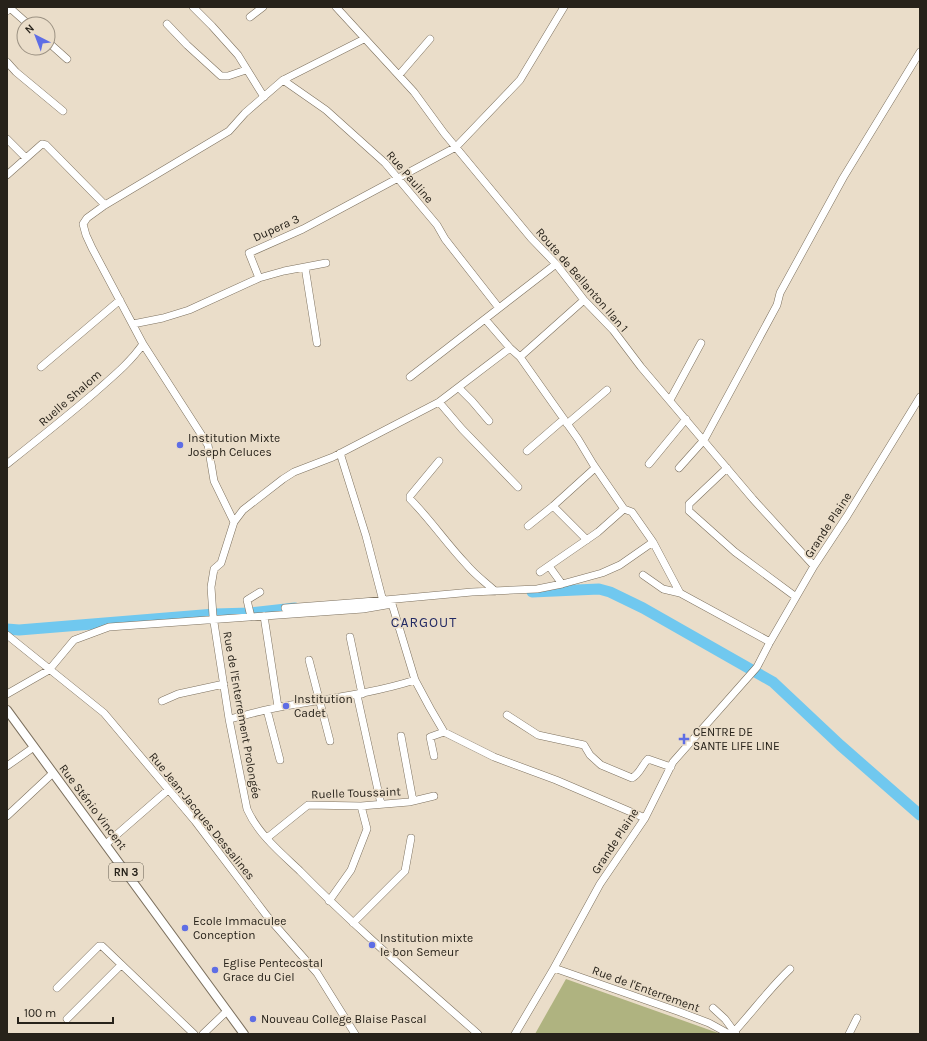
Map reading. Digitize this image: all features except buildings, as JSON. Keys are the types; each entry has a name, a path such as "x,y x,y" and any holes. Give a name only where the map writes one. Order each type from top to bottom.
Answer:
{"main road":[{"name":"Rue Sténio Vincent","path":"7,710 244,1034"}],"street":[{"path":"7,7 19,16"},
{"path":"194,7 238,55 264,97"},
{"path":"250,18 263,7"},
{"name":"Route de Bellanton Ilan 1","path":"336,7 414,92 444,133 531,238 556,264 584,300 613,330 641,367 753,500 814,566"},
{"name":"Dupera 3","path":"259,278 249,253 303,229 456,147 520,80 563,7"},
{"path":"7,11 10,8"},
{"path":"168,24 187,45 221,76 228,76 246,70"},
{"path":"234,522 214,481 208,445 143,344 92,248 83,224 87,218 105,205 229,131 245,113 283,80 364,39"},
{"path":"399,76 430,39"},
{"path":"56,49 67,59"},
{"path":"679,468 704,440 776,306 780,293 843,178 920,52"},
{"path":"7,62 16,72 63,111"},
{"name":"Rue Pauline","path":"283,80 326,110 384,163 437,225 445,240 499,308"},
{"path":"7,139 26,158"},
{"path":"7,175 42,144 46,145 105,205"},
{"path":"133,324 164,318 189,310 259,278 284,271 326,264"},
{"path":"410,377 556,264"},
{"path":"305,267 316,343"},
{"path":"41,367 120,300"},
{"path":"520,357 584,300"},
{"path":"485,319 510,348 520,357 566,422 624,509 632,512 652,542 680,593"},
{"path":"670,400 701,343"},
{"name":"Ruelle Shalom","path":"7,464 52,430 98,390 133,358 143,344"},
{"name":"Rue de l'Enterrement Prolongée","path":"478,1034 329,901 267,838 252,820 247,809 229,720 211,587 214,569 221,564 234,522 243,510 294,472 340,453 439,402 510,348"},
{"path":"459,388 489,421"},
{"path":"527,451 607,390"},
{"name":"Grande Plaine","path":"515,1034 554,968 600,884 645,818 673,762 757,667 814,566 847,516 920,397"},
{"path":"439,402 462,429 518,487"},
{"path":"649,464 686,419"},
{"path":"340,453 366,536 384,603"},
{"path":"439,461 410,496 410,499 431,521 446,542 467,566 495,591"},
{"path":"528,526 596,468"},
{"path":"727,468 689,504 689,511 735,552 796,597"},
{"path":"553,506 586,540"},
{"path":"540,572 586,540 624,509"},
{"path":"7,694 49,670 74,640 109,627 214,616 250,614 264,616 472,592 538,589 602,573 620,565 652,542"},
{"path":"549,566 562,584"},
{"path":"643,575 663,589 680,593 770,642"},
{"path":"250,614 247,600 260,592"},
{"path":"384,603 392,604 415,680 444,732 494,757 556,780 645,818"},
{"path":"285,608 363,605"},
{"path":"264,616 278,707"},
{"name":"Rue Jean-Jacques Dessalines","path":"7,635 104,713 195,821 267,916 317,973 355,1034"},
{"path":"350,637 381,804"},
{"path":"309,660 330,741"},
{"path":"229,720 278,707 360,694 415,680"},
{"path":"162,701 178,694 224,684"},
{"path":"267,710 280,760"},
{"path":"507,715 538,735 584,745 590,755 601,765 632,778 639,772 648,759 670,767"},
{"path":"434,756 430,737 444,732"},
{"path":"401,736 413,801"},
{"path":"7,766 34,747"},
{"path":"7,816 53,773"},
{"path":"106,844 168,790"},
{"name":"Ruelle Toussaint","path":"267,838 308,804 361,806 413,801 434,796"},
{"path":"329,901 351,870 367,829 361,806"},
{"path":"353,923 405,871 411,838"},
{"path":"57,988 99,946 104,947 194,1034"},
{"path":"67,1019 121,965"},
{"name":"Rue de l'Enterrement","path":"554,968 680,1012 733,1033"},
{"path":"713,1008 725,1019 733,1033 774,985 790,969"},
{"path":"203,1034 227,1011"},
{"path":"849,1034 857,1018"}],"green space":[{"path":"566,979 721,1034 535,1034"}],"waterway":[{"path":"532,592 599,589 610,592 643,608 773,682 840,745 920,815"},
{"path":"7,629 19,630 215,614 250,613 295,608"}],"place":[{"name":"Institution Mixte Joseph Celuces","path":"180,445"},
{"name":"Institution Cadet","path":"286,706"},
{"name":"CENTRE DE SANTE LIFE LINE","path":"684,739"},
{"name":"Ecole Immaculee Conception","path":"185,928"},
{"name":"Institution mixte le bon Semeur","path":"372,945"},
{"name":"Eglise Pentecostal Grace du Ciel","path":"215,970"},
{"name":"Nouveau College Blaise Pascal","path":"253,1019"}],"district":[{"name":"CARGOUT","path":"424,622"}]}
